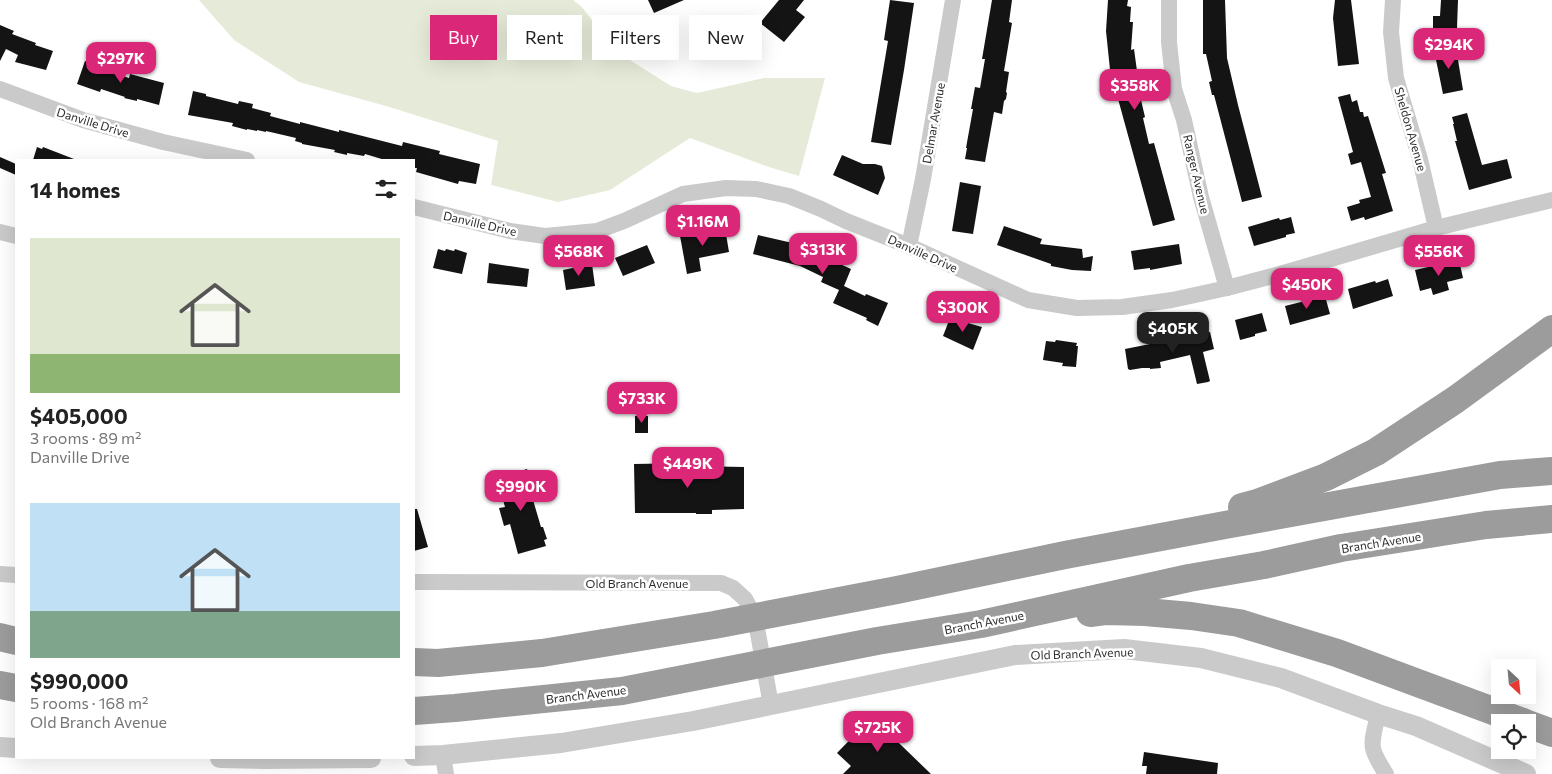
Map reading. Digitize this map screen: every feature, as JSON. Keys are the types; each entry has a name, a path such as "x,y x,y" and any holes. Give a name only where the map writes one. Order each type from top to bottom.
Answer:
{"highway":[{"path":"1065,555 1257,503 1326,477 1376,452 1455,400 1552,329"},
{"path":"415,662 438,662 542,653 755,617 1225,524 1491,477 1552,471"},
{"name":"Branch Avenue","path":"415,711 484,706 622,690 877,641 982,624 1189,578 1264,565 1341,548 1486,525 1552,519"},
{"path":"982,624 1105,611 1191,616 1239,623 1337,653 1501,714"},
{"path":"0,637 15,641"},
{"path":"0,685 15,688"},
{"path":"1536,727 1552,733"}],"street":[{"name":"Delmar Avenue","path":"909,246 924,179 954,0"},
{"name":"Ranger Avenue","path":"1169,0 1169,42 1174,89 1184,120 1201,197 1227,288"},
{"name":"Sheldon Avenue","path":"1393,0 1392,32 1396,78 1420,159 1436,228"},
{"name":"Danville Drive","path":"0,89 83,120 163,142 242,159"},
{"name":"Danville Drive","path":"415,207 510,231 545,236 597,231 683,194 726,188 756,189 789,196 909,246 1028,300 1077,308 1122,308 1227,288 1436,228 1552,200"},
{"path":"0,232 15,236"},
{"path":"0,574 15,575"},
{"name":"Old Branch Avenue","path":"415,582 721,583 733,588 746,599 755,617 771,705"},
{"name":"Old Branch Avenue","path":"415,756 444,764 693,721 1015,655 1124,649 1201,658 1281,678 1416,726 1526,774"},
{"path":"1378,714 1372,747 1376,758 1386,774"},
{"path":"0,747 15,748"}],"green space":[{"path":"199,0 573,0 582,7 592,20 592,60 630,60 671,86 697,93 764,78 825,78 799,176 690,138 610,190 558,202 491,185 498,141 386,106 299,82 234,40"}],"building":[{"path":"648,0 684,0 654,13"},
{"path":"779,0 804,0 796,10 805,17 784,42 762,25 762,21"},
{"path":"890,0 914,3 891,145 871,142 888,41 884,40"},
{"path":"992,0 1012,0 1009,22 1012,23 1004,71 1009,72 1006,99 1002,114 994,112 985,162 965,159 975,87 980,88 985,59 982,59"},
{"path":"1108,0 1128,0 1127,6 1131,7 1130,22 1133,22 1131,50 1134,49 1137,71 1131,72 1135,101 1141,100 1149,144 1154,143 1175,220 1153,226 1115,88 1112,89 1106,31"},
{"path":"1203,0 1225,0 1227,58 1262,197 1242,202 1214,95 1212,95 1209,82 1212,81 1206,54 1203,54"},
{"path":"1335,0 1351,0 1359,64 1338,66 1333,18"},
{"path":"1441,0 1458,0 1457,28 1433,29 1433,16 1440,16"},
{"path":"0,25 14,31 12,34 53,51 46,70 15,62 18,55 6,49 0,61"},
{"path":"1453,45 1455,55 1457,54 1463,90 1443,94 1434,50"},
{"path":"85,61 129,78 130,74 164,83 159,105 137,99 137,101 124,98 101,89 100,92 77,84"},
{"path":"193,91 238,104 239,101 253,104 252,108 271,113 270,116 300,124 300,122 339,132 339,130 402,146 403,142 440,151 439,154 480,164 476,184 459,181 458,184 416,172 415,159 382,159 365,154 364,156 347,153 347,155 334,152 335,150 302,144 295,141 296,138 266,131 247,130 232,126 233,123 188,115"},
{"path":"1350,94 1352,102 1357,100 1360,112 1363,112 1364,117 1368,116 1386,173 1382,174 1393,211 1365,220 1364,217 1351,221 1347,207 1360,203 1359,200 1371,197 1361,162 1351,165 1348,154 1353,152 1338,97"},
{"path":"1467,113 1482,165 1507,159 1512,178 1469,190 1455,141 1457,141 1452,117"},
{"path":"37,147 42,149 43,147 74,159 33,159"},
{"path":"842,155 863,164 882,166 885,178 878,195 833,175"},
{"path":"0,157 15,164 15,175 0,168"},
{"path":"960,182 981,186 973,234 952,231"},
{"path":"1291,217 1295,233 1254,246 1248,227 1279,218 1280,220"},
{"path":"1004,226 1042,239 1040,244 1082,249 1083,258 1093,256 1091,271 1051,266 1051,264 997,245"},
{"path":"725,228 729,252 699,258 701,271 687,274 680,236"},
{"path":"758,235 797,244 851,269 844,286 865,296 866,294 888,303 878,326 866,320 867,318 833,303 839,290 821,282 823,277 800,266 753,254"},
{"path":"1179,244 1182,264 1150,270 1150,268 1134,270 1131,251"},
{"path":"647,245 655,263 623,276 615,258"},
{"path":"438,249 454,251 455,249 467,253 462,274 433,268"},
{"path":"1459,260 1463,278 1447,282 1449,290 1433,295 1431,288 1420,291 1415,270"},
{"path":"489,263 529,269 527,287 487,283"},
{"path":"592,264 595,286 566,290 563,270"},
{"path":"1388,279 1393,296 1353,309 1348,289"},
{"path":"1325,296 1330,314 1290,325 1285,306"},
{"path":"1262,313 1267,331 1240,340 1235,320"},
{"path":"950,318 982,327 973,350 943,336"},
{"path":"1210,332 1214,349 1203,352 1210,381 1208,382 1197,384 1190,355 1160,362 1161,368 1128,369 1125,349"},
{"path":"1056,340 1077,343 1076,367 1062,366 1063,363 1043,360 1046,341 1055,342"},
{"path":"635,416 648,416 648,433 635,433"},
{"path":"688,463 692,466 744,467 744,509 712,510 712,514 635,513 634,464"},
{"path":"527,469 531,483 528,483 541,527 543,527 547,539 544,540 546,546 518,554 510,524 504,526 499,508 505,507 497,478"},
{"path":"415,509 417,509 428,547 415,551"},
{"path":"872,717 931,774 843,774 851,766 837,753"},
{"path":"1144,752 1218,763 1217,774 1146,774 1147,766 1142,766"}]}
